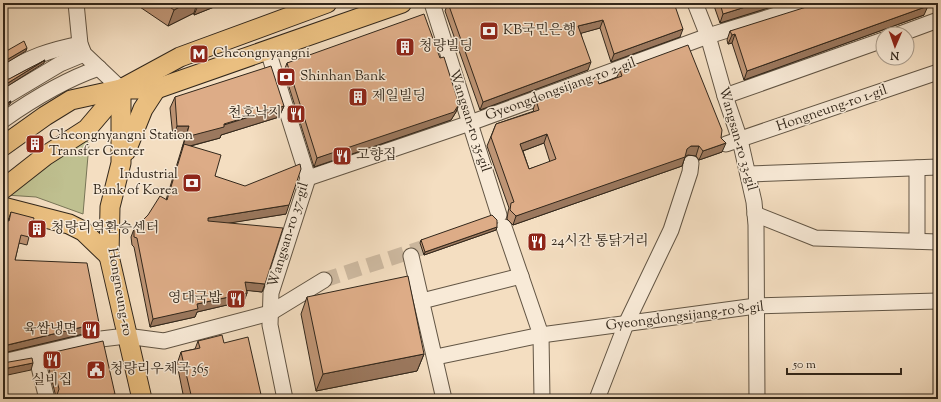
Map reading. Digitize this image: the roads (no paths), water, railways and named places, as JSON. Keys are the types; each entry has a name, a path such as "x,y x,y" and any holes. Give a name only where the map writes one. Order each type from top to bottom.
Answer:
{"main road":[{"path":"3,146 40,119 71,100 121,88 180,57 327,3"},
{"path":"121,88 156,90 402,3"},
{"path":"3,189 45,156 87,129 121,88"},
{"name":"Hongneung-ro","path":"121,88 121,163 110,207 109,256 126,336 142,399"},
{"path":"121,163 143,109 156,90"},
{"path":"3,207 69,224 83,231 109,256"}],"street":[{"path":"76,3 82,49 98,68 121,88"},
{"name":"Wangsan-ro 35-gil","path":"432,3 502,221 541,335 542,399"},
{"name":"Wangsan-ro 33-gil","path":"695,3 708,36 725,96 733,142 748,174 755,214 757,399"},
{"name":"Gyeongdongsijang-ro 2-gil","path":"308,178 470,123 708,36 815,3"},
{"path":"915,28 938,20"},
{"path":"725,96 875,43"},
{"path":"3,74 21,62 40,54 82,49"},
{"path":"3,98 82,49"},
{"name":"Wangsan-ro 37-gil","path":"268,51 308,178 271,293 270,325 286,399"},
{"path":"3,120 36,98 75,76 98,68"},
{"name":"Hongneung-ro 1-gil","path":"733,142 938,72"},
{"path":"597,399 626,324 671,230 690,172 691,163"},
{"path":"748,174 938,167"},
{"path":"917,168 917,241"},
{"path":"755,214 815,238 938,242"},
{"path":"411,256 436,357 444,399"},
{"path":"422,301 521,276"},
{"path":"3,362 101,339 126,336 164,341 270,313 324,280"},
{"name":"Gyeongdongsijang-ro 8-gil","path":"436,357 541,335 756,306 938,301"},
{"path":"36,354 47,399"}],"tunnel":[{"path":"324,280 440,242"}],"place":[{"name":"KB국민은행","path":"489,31"},
{"name":"청량빌딩","path":"405,47"},
{"name":"Cheongnyangni","path":"199,54"},
{"name":"Shinhan Bank","path":"286,77"},
{"name":"제일빌딩","path":"358,97"},
{"name":"천호낙지","path":"296,114"},
{"name":"Cheongnyangni Station Transfer Center","path":"35,144"},
{"name":"고향집","path":"342,156"},
{"name":"Industrial Bank of Korea","path":"192,183"},
{"name":"청량리역환승센터","path":"37,229"},
{"name":"24시간 통닭거리","path":"537,242"},
{"name":"영대국밥","path":"236,299"},
{"name":"육쌈냉면","path":"91,330"},
{"name":"실비집","path":"52,360"},
{"name":"청량리우체국365","path":"96,370"}]}
